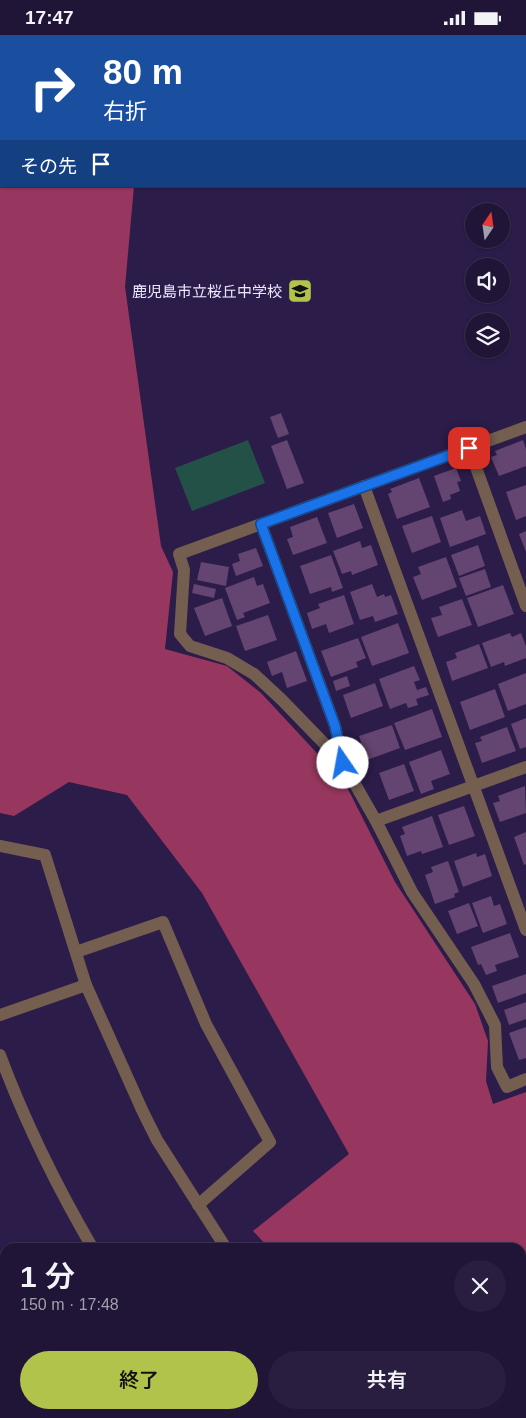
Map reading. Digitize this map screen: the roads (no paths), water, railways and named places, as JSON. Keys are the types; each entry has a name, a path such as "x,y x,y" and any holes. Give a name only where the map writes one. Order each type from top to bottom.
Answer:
{"street":[{"path":"526,427 179,553 184,571 180,635 190,646 227,658 254,674 343,763 376,821 412,892 474,984 495,1025 497,1067 507,1087 526,1079"},
{"path":"469,448 526,606"},
{"path":"364,486 526,930"},
{"path":"261,524 335,726 343,763"},
{"path":"376,821 526,767"},
{"path":"0,846 45,855 86,985 143,1112 157,1140 223,1243"},
{"path":"76,952 163,922 206,1024 270,1142 198,1205"},
{"path":"0,1015 86,985"},
{"path":"0,1055 18,1103 43,1156 90,1243"}],"place":[{"name":"鹿児島市立桜丘中学校","path":"300,291"}]}
